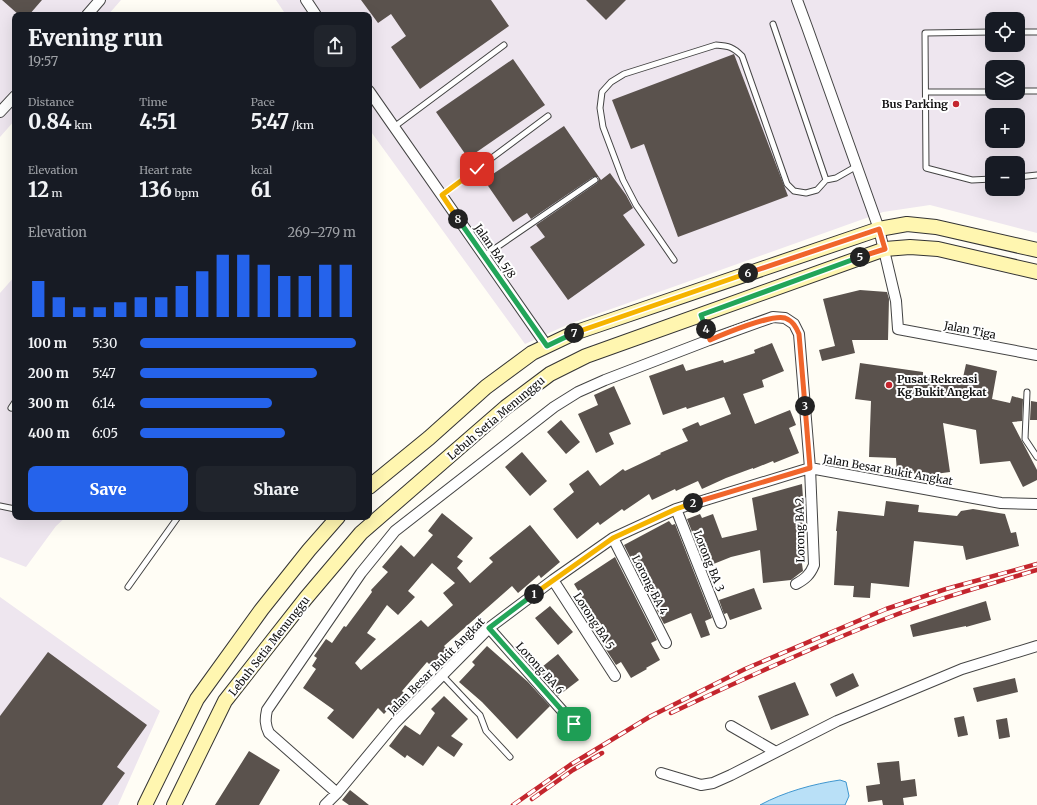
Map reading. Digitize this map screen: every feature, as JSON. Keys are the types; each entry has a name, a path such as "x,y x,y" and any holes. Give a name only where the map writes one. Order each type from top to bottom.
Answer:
{"street":[{"path":"90,12 100,0"},
{"path":"306,0 314,12"},
{"path":"797,0 857,166 885,249"},
{"name":"Jalan BA 5/8","path":"372,95 547,346"},
{"path":"0,112 12,99"},
{"path":"372,485 429,438 486,387 532,353 574,333 879,229 907,224 936,227 1037,250"},
{"name":"Lebuh Setia Menunggu","path":"174,805 225,701 306,598 361,533 506,407 550,374 586,356 885,249 910,247 938,249 1037,272"},
{"name":"Jalan Tiga","path":"885,249 896,301 898,329 1037,355"},
{"path":"701,315 710,340"},
{"name":"Lorong BA 2","path":"337,793 268,733 265,719 267,710 313,642 361,573 395,531 554,406 578,392 605,380 710,340 773,318 785,318 794,324 799,334 810,468 814,565 811,572 796,584"},
{"name":"Jalan Besar Bukit Angkat","path":"325,805 337,793 395,723 489,628 553,580 613,538 676,509 810,468 1001,503 1037,504"},
{"name":"Lorong BA 3","path":"676,509 721,622"},
{"path":"144,805 197,699 262,609 309,550 335,520"},
{"name":"Lorong BA 4","path":"613,538 666,643"},
{"name":"Lorong BA 5","path":"553,580 616,676"},
{"name":"Lorong BA 6","path":"489,628 574,724"},
{"path":"661,773 701,785 713,783 837,721 955,672 1037,646"},
{"path":"731,726 776,752"}],"lane":[{"path":"773,24 826,180"},
{"path":"985,32 925,33 926,168 972,180 985,179"},
{"path":"1025,32 1037,32"},
{"path":"394,127 504,45"},
{"path":"674,260 636,205 623,180 602,127 600,108 602,92 611,82 624,74 716,45 735,49 742,56 787,184 794,191 806,193 817,190 826,180 836,178 857,166"},
{"path":"1025,91 1037,91"},
{"path":"926,92 985,92"},
{"path":"442,195 548,116"},
{"path":"1025,176 1037,175"},
{"path":"484,256 595,180"},
{"path":"1027,392 1025,439 1037,457"},
{"path":"0,506 12,508"},
{"path":"128,587 176,520"},
{"path":"442,675 480,715 486,731 510,757"}],"shaded area":[{"path":"0,0 121,0 111,12 12,12 12,123 0,137"},
{"path":"276,0 1037,0 1037,233 930,205 883,212 569,324 525,344 372,133 372,12 284,12"},
{"path":"12,279 12,520 63,520 56,526 26,567 0,557 0,293"},
{"path":"0,597 160,711 118,805 0,805"}],"water":[{"path":"840,780 846,782 849,796 845,805 760,805 799,789"}],"building":[{"path":"2,0 42,0 32,12 16,12"},
{"path":"361,0 491,0 509,26 420,89 391,47 406,36 391,14 378,23 372,15 372,12 370,12"},
{"path":"586,0 626,0 606,20"},
{"path":"734,54 788,196 678,237 644,144 631,149 612,100"},
{"path":"513,59 545,105 468,158 436,112"},
{"path":"564,126 601,180 610,173 626,195 633,208 623,215 645,245 568,300 530,247 545,237 536,225 597,183 599,180 598,177 593,177 531,219 527,213 513,222 484,180"},
{"path":"860,290 887,292 889,299 888,340 852,340 855,353 822,361 819,350 835,346 823,299"},
{"path":"772,343 784,371 762,380 764,387 743,394 755,424 790,410 796,425 789,428 799,453 774,463 773,461 726,478 702,489 698,481 676,491 675,489 652,500 649,494 624,511 622,509 600,525 598,522 577,539 553,509 574,492 569,484 588,470 600,486 623,469 625,471 661,454 660,453 688,441 682,429 698,422 700,426 731,414 724,397 663,415 649,376 683,364 686,371 723,360 724,363 755,353 754,350"},
{"path":"860,363 923,372 923,376 962,382 966,364 997,371 992,399 1010,403 1012,396 1023,399 1022,421 1012,422 1037,470 1037,480 1023,487 1010,461 980,464 976,430 943,423 950,472 927,475 927,473 897,474 896,458 869,457 871,401 855,399"},
{"path":"614,386 631,424 609,433 614,444 596,453 578,414 598,405 594,395"},
{"path":"1031,401 1037,402 1037,420 1030,420"},
{"path":"561,420 580,442 566,454 547,432"},
{"path":"522,452 547,481 530,496 505,467"},
{"path":"802,484 805,526 797,527 803,571 791,580 763,583 760,550 731,557 706,567 687,519 700,514 702,518 713,514 722,538 757,530 752,498"},
{"path":"886,501 919,505 918,512 957,516 961,511 973,509 1005,514 1011,533 1016,532 1019,546 966,560 963,546 914,541 909,587 871,583 870,598 853,597 854,586 834,585 838,511 884,516"},
{"path":"442,513 473,538 457,557 463,561 457,568 470,583 493,562 489,558 530,525 560,562 541,578 539,575 518,593 512,586 444,646 449,651 431,666 427,662 402,691 404,693 384,714 378,708 353,739 327,718 334,710 303,688 316,669 312,666 317,658 314,656 326,639 332,643 344,626 346,627 372,592 371,590 388,572 382,567 401,545 414,557 433,535 428,531","holes":["432,563 455,583 443,593 453,605 428,627 421,620 361,670 355,663 376,639 367,633 387,605 398,615 415,597 408,591"]},
{"path":"669,521 672,525 675,524 712,618 705,621 710,635 701,638 691,613 664,624 624,545"},
{"path":"615,557 657,640 651,643 660,660 631,678 621,662 616,665 592,628 598,624 574,584"},
{"path":"754,588 762,609 730,620 727,613 724,614 719,600"},
{"path":"986,601 991,620 966,627 913,637 910,625"},
{"path":"550,606 573,632 558,645 535,618"},
{"path":"487,646 528,682 550,706 517,739 482,702 459,682 475,665 472,662"},
{"path":"48,652 147,725 117,767 125,773 102,805 0,805 0,716"},
{"path":"558,654 579,680 558,696 538,673 542,667"},
{"path":"853,673 859,686 836,697 830,684"},
{"path":"1015,678 1018,692 977,702 973,688"},
{"path":"795,682 809,715 771,730 758,696"},
{"path":"444,696 468,719 451,736 463,744 454,757 438,746 423,766 407,755 405,758 389,746 405,725 420,735 435,713 431,709"},
{"path":"964,716 968,735 958,737 954,718"},
{"path":"1007,718 1010,737 999,739 996,720"},
{"path":"249,751 280,770 259,805 215,805"},
{"path":"899,761 901,781 915,779 917,796 903,798 904,805 883,805 882,800 868,802 866,786 880,784 877,763"},
{"path":"350,790 369,805 349,805 342,800"}],"railway":[{"path":"513,805 570,765 651,716 745,669 886,609 946,589 1037,564"},
{"path":"671,713 779,663 890,617 945,598 1037,570"},
{"path":"532,799 573,770 602,753"}],"place":[{"name":"Bus Parking","path":"956,104"},
{"name":"Pusat Rekreasi Kg Bukit Angkat","path":"889,385"}],"route":[{"path":"477,169 442,195 547,346 574,333 879,229 885,249 701,315 710,340 773,318 785,318 794,324 799,334 810,468 676,509 613,538 553,580 489,628 574,724"}]}
